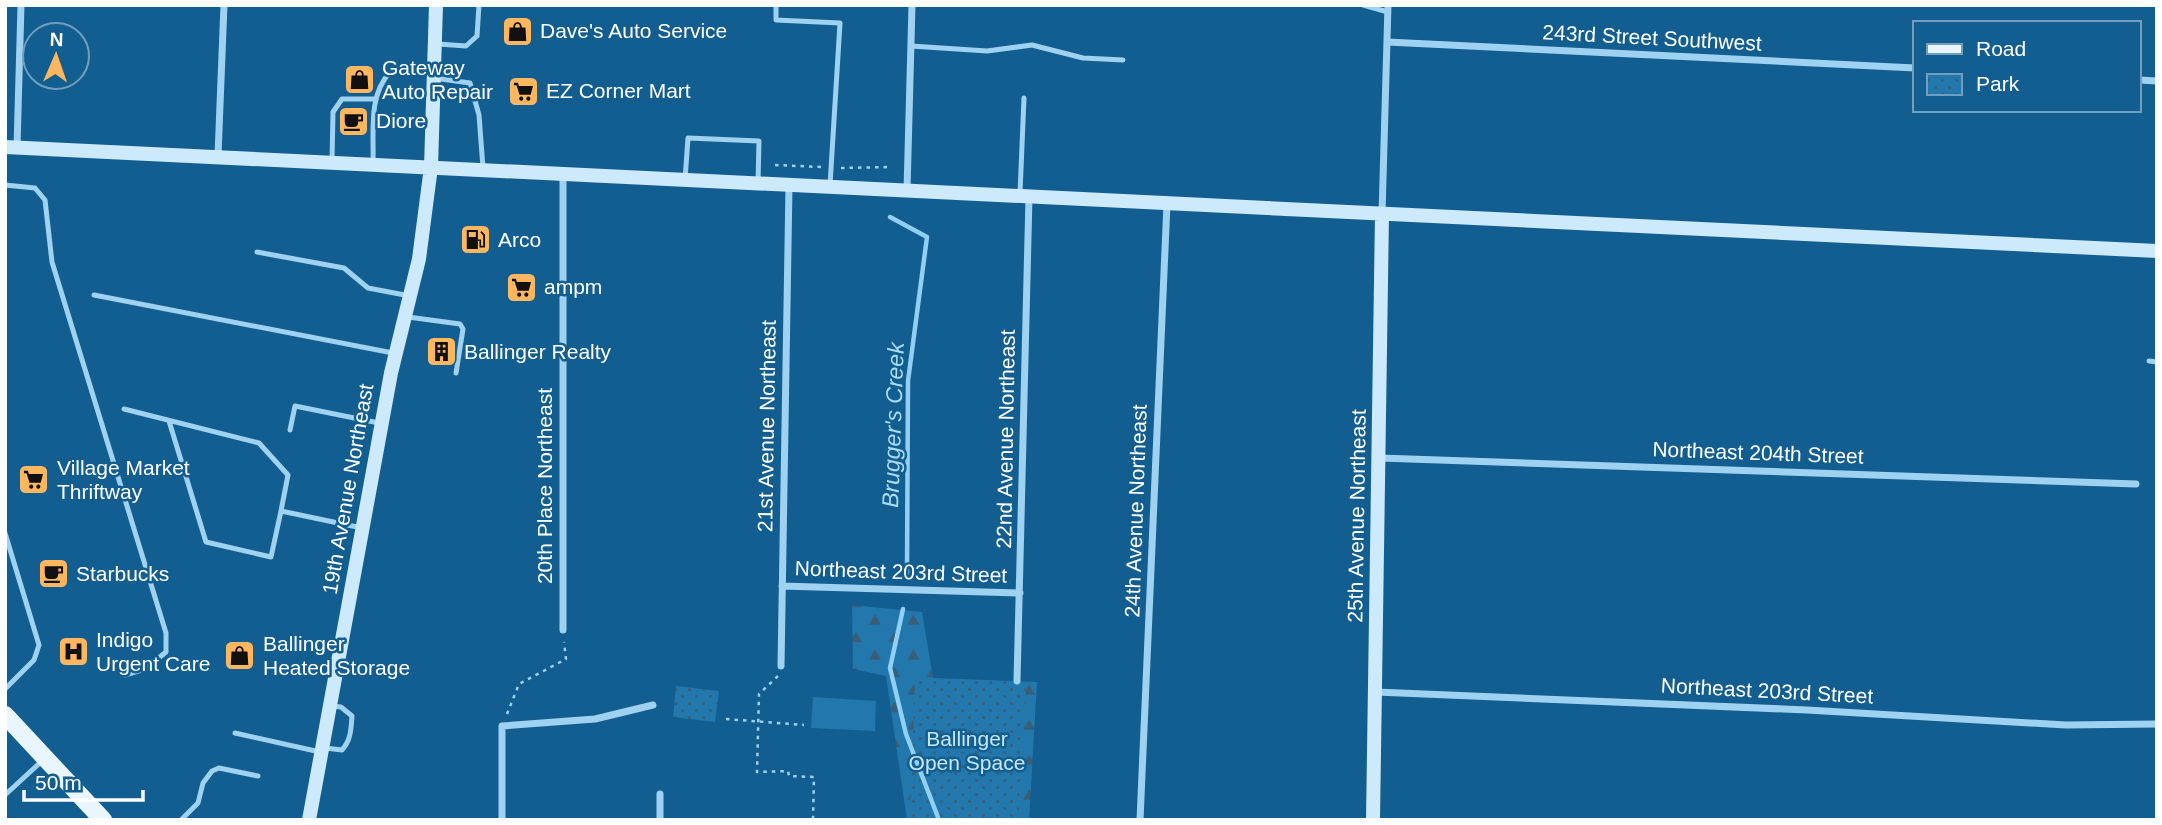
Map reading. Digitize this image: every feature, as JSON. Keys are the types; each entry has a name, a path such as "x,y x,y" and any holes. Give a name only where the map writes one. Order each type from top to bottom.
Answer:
{"main road":[{"name":"19th Avenue Northeast","path":"309,820 382,423 419,259 431,167 436,5"},
{"path":"11,147 2157,251"},
{"name":"25th Avenue Northeast","path":"1373,820 1382,214"},
{"path":"7,721 45,757 97,818"}],"street":[{"path":"11,147 21,5"},
{"path":"218,155 223,5"},
{"path":"907,191 912,5"},
{"path":"1382,214 1388,8"},
{"name":"243rd Street Southwest","path":"1387,42 1913,68"},
{"name":"20th Place Northeast","path":"563,175 563,630"},
{"name":"21st Avenue Northeast","path":"781,666 789,186"},
{"name":"22nd Avenue Northeast","path":"1017,681 1025,197"},
{"name":"24th Avenue Northeast","path":"1140,820 1167,204"},
{"name":"Northeast 204th Street","path":"1380,458 2136,484"},
{"name":"Northeast 203rd Street","path":"782,586 1020,593"},
{"name":"Northeast 203rd Street","path":"1375,692 1797,709 2066,725 2157,724"},
{"path":"502,820 502,726 596,719 653,705"},
{"path":"660,794 660,820"}],"lane":[{"path":"435,44 466,46 477,36 478,5"},
{"path":"776,5 776,20 840,23 830,187"},
{"path":"1363,5 1388,8"},
{"path":"911,46 987,51 1032,45 1083,58 1123,60"},
{"path":"373,163 375,99 379,84 390,72 434,74 470,83 479,115 483,169"},
{"path":"1024,98 1025,197"},
{"path":"332,161 333,112 342,99 375,99"},
{"path":"685,180 688,138 759,141 758,184"},
{"path":"5,185 35,188 45,200 52,262 166,633 166,652 145,669 125,675"},
{"path":"257,252 344,268 368,288 410,296"},
{"path":"93,296 396,354"},
{"path":"405,317 460,324 463,329 456,373"},
{"path":"2149,362 2157,362"},
{"path":"290,430 295,406 382,423"},
{"path":"124,409 259,443 288,475 271,557 206,542 169,421"},
{"path":"281,511 362,528"},
{"path":"5,533 39,645 34,660 5,689"},
{"path":"235,733 322,750 342,750 350,736 352,716 341,707 330,706"},
{"path":"5,795 45,757"},
{"path":"181,820 198,803 203,783 212,771 219,768 258,776"}],"path":[{"path":"502,726 519,684 566,659 563,630"},
{"path":"781,666 784,670 760,694 757,772 789,771 789,776 814,777 813,820"},
{"path":"726,719 804,725"}],"green space":[{"name":"Ballinger Open Space","path":"852,605 922,612 933,678 1037,682 1029,820 907,820 886,676 853,669"},
{"name":"Ballinger Open Space","path":"915,678 1026,682 1018,820 910,820"},
{"path":"676,686 719,691 715,722 673,717"},
{"path":"813,697 876,701 875,731 811,728"}],"waterway":[{"name":"Brugger's Creek","path":"890,217 927,237 908,381 907,573"},
{"name":"Brugger's Creek","path":"903,609 890,668 906,734 939,820"}],"place":[{"name":"Dave's Auto Service","path":"517,31"},
{"name":"Gateway Auto Repair","path":"359,80"},
{"name":"EZ Corner Mart","path":"523,91"},
{"name":"Diore","path":"353,121"},
{"name":"Arco","path":"475,240"},
{"name":"ampm","path":"521,287"},
{"name":"Ballinger Realty","path":"441,352"},
{"name":"Village Market Thriftway","path":"34,480"},
{"name":"Starbucks","path":"53,574"},
{"name":"Indigo Urgent Care","path":"73,652"},
{"name":"Ballinger Heated Storage","path":"240,656"}]}
